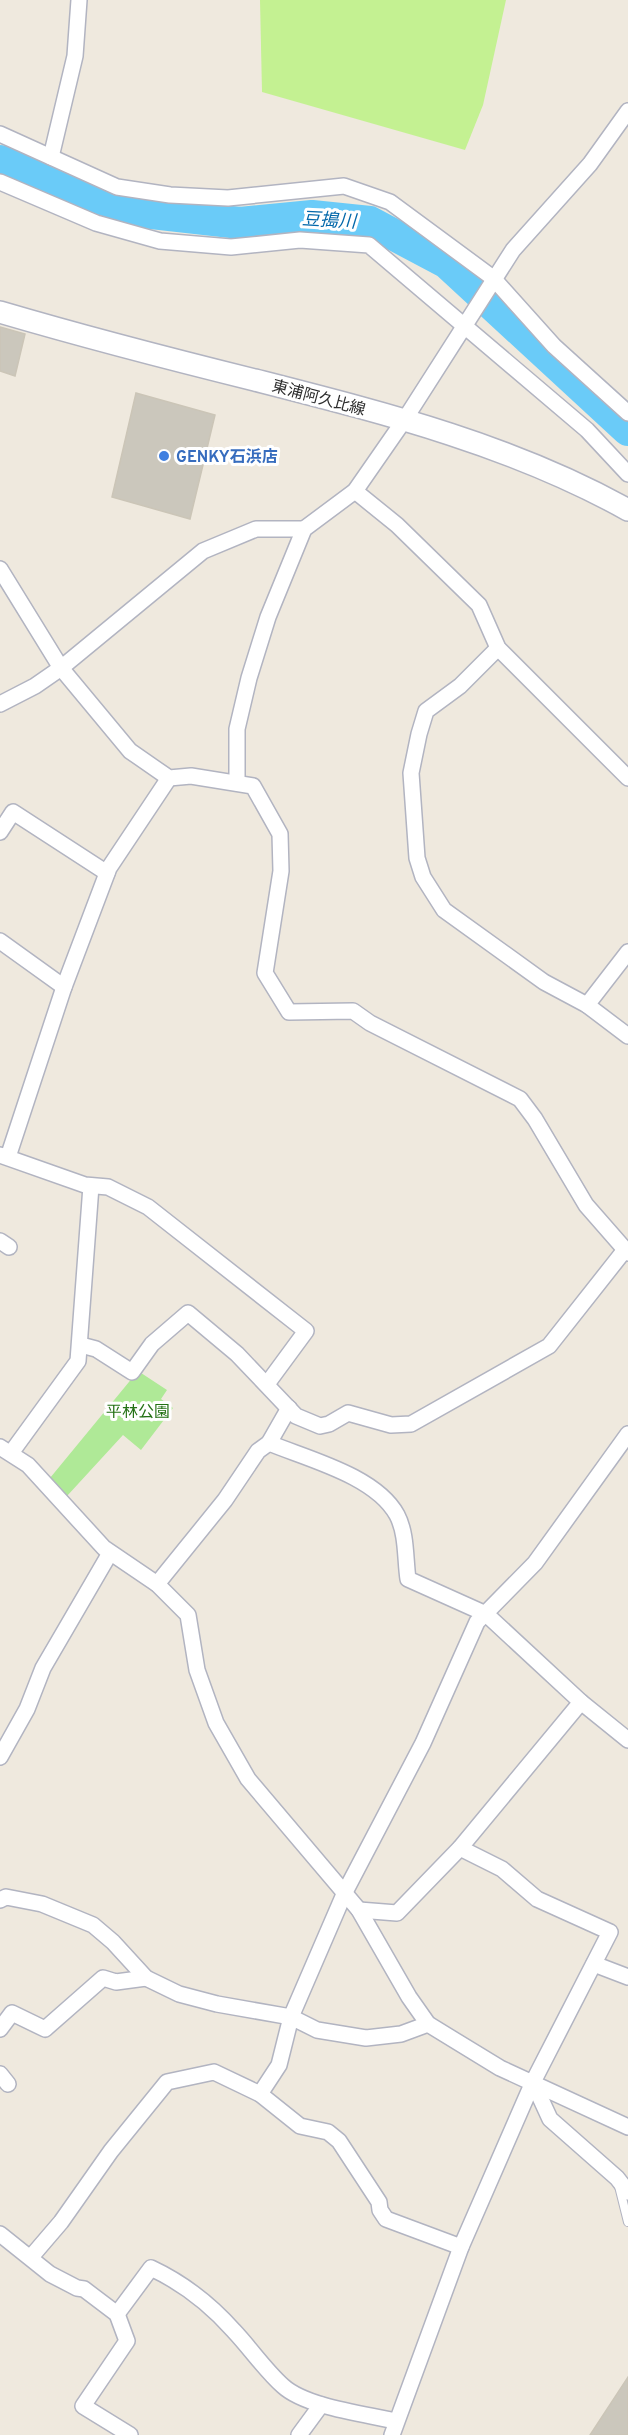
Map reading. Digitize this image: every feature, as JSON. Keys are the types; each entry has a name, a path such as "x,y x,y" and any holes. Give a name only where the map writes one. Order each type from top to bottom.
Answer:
{"main road":[{"name":"東浦阿久比線","path":"0,312 405,419 514,455 591,489 628,510"}],"street":[{"path":"51,157 75,56 79,0"},
{"path":"237,783 237,729 252,667 267,617 304,529 355,491 405,419 513,249 590,164 628,111"},
{"path":"0,134 117,187 170,195 228,198 344,186 390,202 493,278 554,346 628,414"},
{"path":"0,182 96,223 160,241 231,247 300,240 369,245 587,430 628,474"},
{"path":"355,491 397,525 479,605 498,648 628,778"},
{"path":"0,704 35,686 61,668 202,551 256,529 304,529"},
{"path":"0,569 61,668 130,752 169,778 191,776 253,786 280,834 281,871 265,973 289,1012 353,1011 370,1023 520,1099 535,1119 586,1205 626,1252 549,1346 411,1424 391,1425 348,1413 329,1424 320,1426 296,1416 237,1354 188,1313 152,1344 132,1372 96,1349 81,1345"},
{"path":"498,648 460,686 426,711 411,773 417,858 423,877 444,909 544,982 587,1005 628,1036"},
{"path":"169,778 107,873 4,1156 91,1185 108,1187 148,1207 306,1331 267,1384"},
{"path":"0,832 14,812 107,873"},
{"path":"0,941 64,987"},
{"path":"587,1005 628,952"},
{"path":"91,1185 81,1345 78,1361 65,1381 5,1450 34,1471 70,1509 85,1529 110,1553 158,1584 189,1616 197,1670 216,1723 248,1779 359,1910 409,1997 428,2024 500,2068 628,2127"},
{"path":"158,1584 225,1500 258,1451 269,1443 289,1408"},
{"path":"260,2094 279,2065 291,2017 345,1892 423,1743 477,1622 535,1563 628,1434"},
{"path":"269,1443 348,1475 369,1488 397,1515 404,1536 408,1579 486,1614 581,1702 628,1740"},
{"path":"0,1757 27,1709 43,1668 110,1553"},
{"path":"359,1910 397,1914 460,1848 581,1702"},
{"path":"117,2314 152,2268 178,2280 207,2305 284,2387 321,2405 394,2428 461,2247 533,2082 610,1932 537,1899 502,1869 460,1848"},
{"path":"0,1900 6,1898 42,1904 93,1925 113,1942 146,1978 179,1994 217,2004 291,2017 317,2030 366,2038 401,2034 428,2024"},
{"path":"594,1964 628,1977"},
{"path":"0,2028 12,2013 45,2029 103,1978 116,1982 146,1978"},
{"path":"31,2257 61,2222 111,2151 171,2080 214,2072 260,2094 300,2126 328,2132 339,2141 379,2202 380,2210 386,2219 461,2247"},
{"path":"533,2082 550,2119 617,2178 628,2192"},
{"path":"0,2234 50,2274 77,2288 84,2289 117,2314 127,2341 83,2406 130,2435"},
{"path":"299,2435 321,2405"}],"lane":[{"path":"617,2178 628,2222"}],"green space":[{"path":"260,0 506,0 483,105 465,150 262,92"},
{"name":"平林公園","path":"138,1371 167,1390 161,1399 173,1408 141,1450 123,1435 67,1496 50,1478"}],"building":[{"path":"0,327 25,334 15,376 0,371"},
{"name":"GENKY石浜店","path":"136,393 215,415 190,519 112,497"},
{"path":"628,2377 628,2435 590,2435"}],"waterway":[{"name":"豆搗川","path":"0,161 134,211 240,223 312,216 370,222 447,263 628,430"}],"place":[{"name":"GENKY石浜店","path":"164,456"}]}
